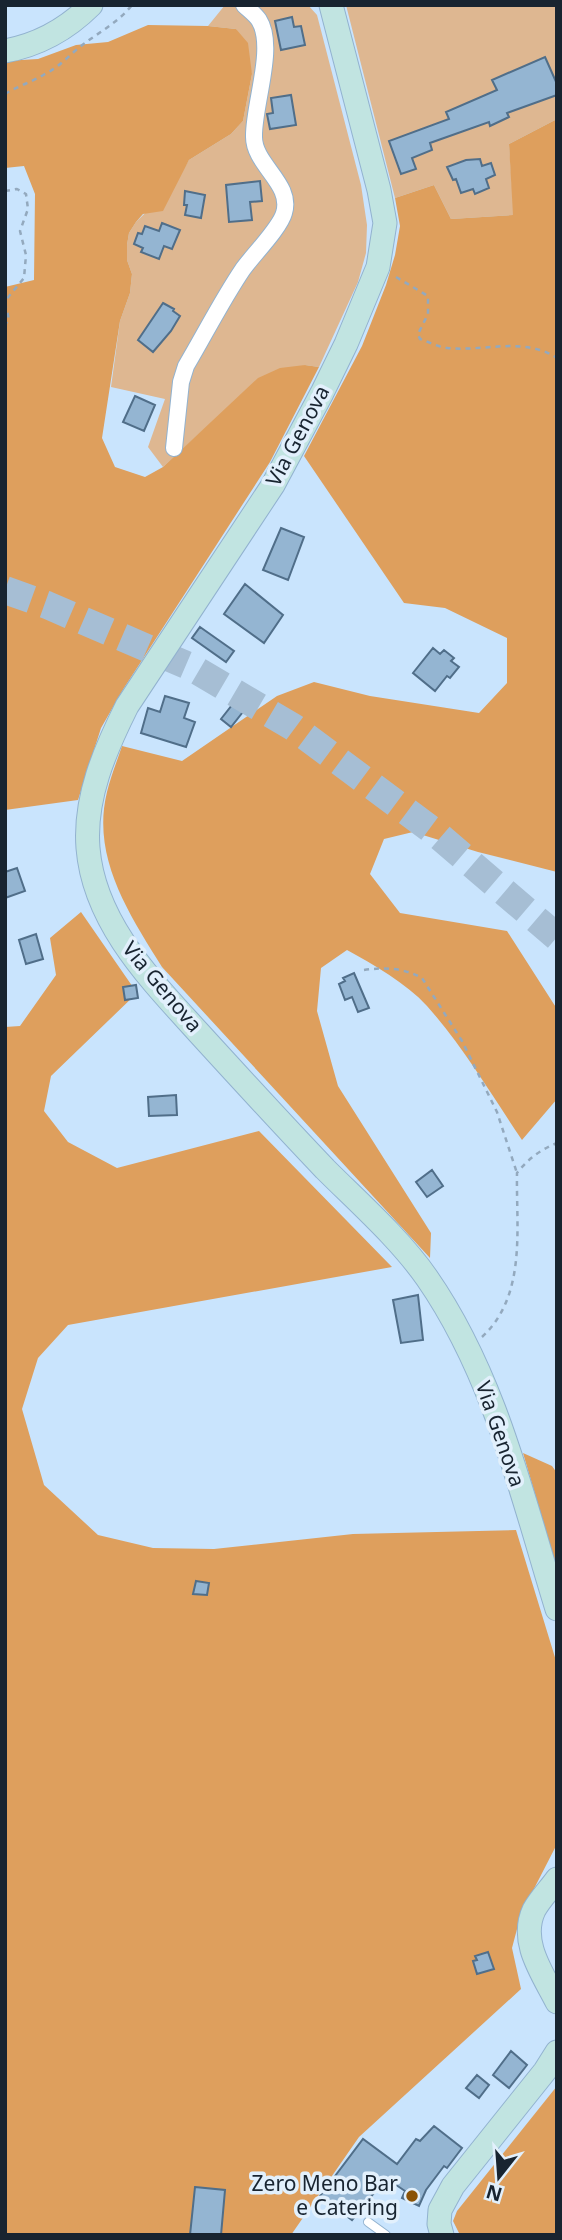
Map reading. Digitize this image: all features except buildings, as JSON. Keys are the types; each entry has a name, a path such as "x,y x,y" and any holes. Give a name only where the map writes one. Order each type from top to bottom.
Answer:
{"main road":[{"path":"5,51 51,35 76,20 91,5"},
{"name":"Via Genova","path":"331,5 379,190 385,223 378,267 346,344 279,474 127,706 111,738 89,814 88,849 94,883 109,918 130,954 220,1056 426,1277 468,1350 491,1397 557,1609"},
{"path":"557,1879 535,1909 530,1922 529,1938 532,1952 557,2002"},
{"path":"442,2235 439,2224 440,2210 453,2186 545,2071 557,2052"}],"street":[{"path":"174,448 181,382 186,366 243,269 284,216 286,201 276,180 262,163 253,137 264,60 264,34 260,21 244,5"}],"lane":[{"path":"368,2222 386,2235"}],"path":[{"path":"5,94 62,63 77,49 121,19 132,5"},
{"path":"5,191 17,189 26,194 28,209 20,231 26,256 24,278 5,302 9,319 5,325"},
{"path":"378,267 428,296 427,317 418,334 420,339 449,348 522,345 546,350 557,358"},
{"path":"364,970 383,968 411,972 422,978 462,1041 498,1112 517,1173 517,1268 514,1281 502,1312 491,1328 468,1350"},
{"path":"517,1173 526,1162 557,1143"}],"shaded area":[{"path":"225,5 308,5 317,15 361,185 367,225 366,253 358,282 319,367 305,365 202,431 163,467 148,447 165,399 111,387 120,321 130,293 132,274 127,260 127,245 129,233 136,222 174,185 189,160 231,134 243,121 252,74 236,29 208,26"},
{"path":"346,5 557,5 557,119 509,144 514,215 451,219 434,185 395,198"},
{"path":"148,25 236,29 248,43 252,74 243,121 231,134 189,160 163,211 143,214 129,233 127,260 132,274 130,293 120,321 102,438 115,467 145,477 163,467 258,378 280,368 305,365 319,367 270,462 101,728 78,800 5,810 5,287 34,280 35,194 24,166 5,168 5,61 38,59 76,45 108,42"},
{"path":"557,119 557,872 413,832 384,839 370,874 400,913 507,931 557,1009 557,1099 522,1140 453,1037 427,1006 400,982 347,950 321,968 317,1011 338,1086 431,1233 430,1258 162,967 116,884 104,839 103,816 107,792 122,746 182,761 277,696 314,682 370,696 479,713 507,683 507,638 445,608 404,603 304,456 362,346 386,285 400,226 395,198 434,185 451,219 513,215 509,144"},
{"path":"81,912 137,993 51,1076 44,1111 68,1142 117,1168 259,1131 392,1267 68,1325 38,1358 22,1409 44,1485 98,1535 153,1548 214,1549 353,1534 516,1530 557,1664 557,1844 521,1914 512,1948 521,1989 359,2137 291,2235 5,2235 5,1027 20,1026 56,975 50,938"},
{"path":"523,1453 552,1466 557,1473 557,1569"},
{"path":"557,2086 557,2235 460,2235 453,2221 457,2211"}],"tunnel":[{"path":"5,590 47,605 191,667 293,727 433,831 557,937"}],"place":[{"name":"Zero Meno Bar e Catering","path":"412,2196"}]}
